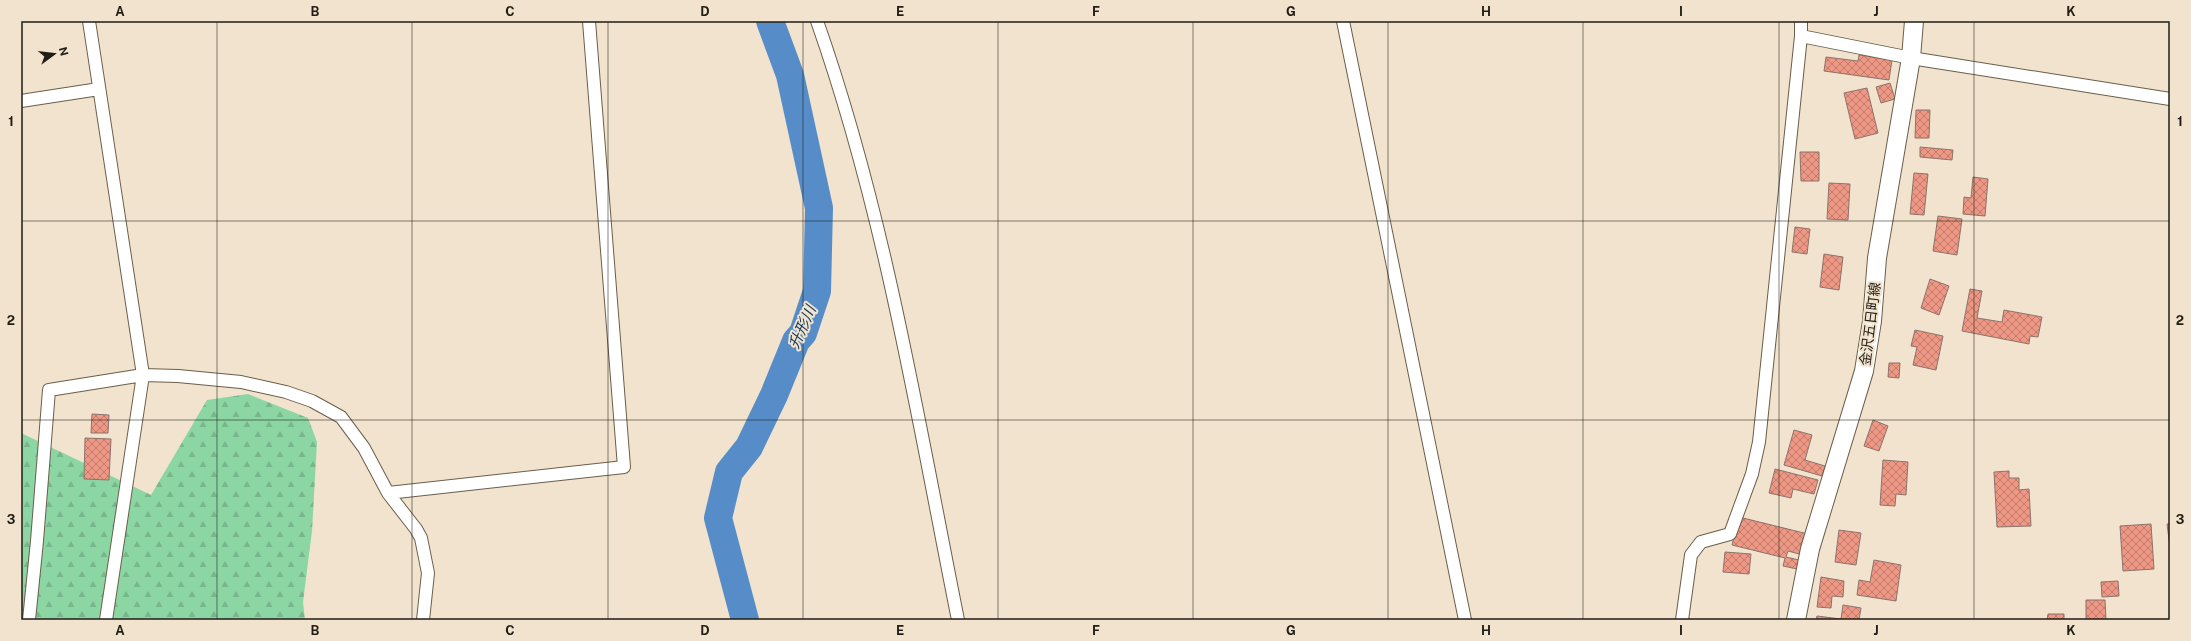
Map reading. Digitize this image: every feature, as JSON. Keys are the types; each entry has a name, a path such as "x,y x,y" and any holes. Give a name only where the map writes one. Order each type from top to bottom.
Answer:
{"main road":[{"name":"金沢五日町線","path":"1796,620 1810,549 1864,371 1872,321 1878,258 1911,58 1914,21"}],"street":[{"path":"89,21 143,375 106,620"},
{"path":"388,493 624,467 589,21"},
{"path":"816,21 833,68 891,279 958,620"},
{"path":"1343,21 1465,620"},
{"path":"1682,620 1691,555 1701,542 1730,534 1752,474 1759,442 1801,36 1801,21"},
{"path":"1801,36 1911,58 2170,98"},
{"path":"21,101 99,89"},
{"path":"29,620 49,390 143,375 241,382 286,392 312,401 341,417 364,448 388,493 416,528 421,538 428,573 423,620"}],"green space":[{"path":"248,394 308,418 317,442 312,531 303,602 305,620 21,620 21,433 151,495 207,400"}],"building":[{"path":"1859,55 1892,60 1889,80 1824,71 1826,57 1858,61"},
{"path":"1890,83 1895,99 1881,103 1876,87"},
{"path":"1867,88 1878,133 1855,139 1844,93"},
{"path":"1916,110 1930,110 1929,138 1915,138"},
{"path":"1920,147 1953,150 1952,160 1920,157"},
{"path":"1800,152 1819,152 1819,181 1801,181"},
{"path":"1914,173 1928,174 1924,215 1910,214"},
{"path":"1973,177 1988,179 1985,216 1963,214 1964,197 1971,198"},
{"path":"1829,183 1850,184 1848,220 1827,219"},
{"path":"1938,216 1962,219 1957,255 1933,251"},
{"path":"1795,227 1810,229 1807,254 1792,252"},
{"path":"1824,254 1843,257 1839,290 1820,287"},
{"path":"1930,279 1949,286 1939,315 1921,308"},
{"path":"1970,289 1982,291 1977,318 2002,322 2004,310 2042,317 2038,337 2030,336 2029,344 1962,331"},
{"path":"1915,330 1943,336 1936,370 1913,365 1917,347 1911,346"},
{"path":"1889,363 1900,363 1899,378 1888,377"},
{"path":"92,414 109,415 108,433 91,433"},
{"path":"1873,420 1888,426 1879,451 1864,446"},
{"path":"1794,430 1812,435 1805,460 1825,466 1822,476 1784,465"},
{"path":"85,438 111,439 109,480 84,479"},
{"path":"1883,460 1908,462 1906,495 1896,494 1895,506 1880,505"},
{"path":"1775,469 1818,480 1814,494 1793,489 1791,498 1769,493"},
{"path":"2009,471 2009,478 2019,478 2019,490 2029,489 2031,526 1997,527 1994,472"},
{"path":"1739,517 1808,534 1803,555 1788,551 1786,557 1799,560 1797,569 1783,566 1785,558 1732,545"},
{"path":"2151,524 2154,569 2123,571 2120,526"},
{"path":"2167,524 2170,524 2170,547"},
{"path":"1839,530 1861,533 1856,565 1835,562"},
{"path":"1725,552 1751,554 1749,574 1723,572"},
{"path":"1874,560 1901,565 1896,601 1857,595 1859,580 1870,582"},
{"path":"1821,577 1844,581 1843,597 1832,596 1831,608 1817,607"},
{"path":"2118,581 2119,596 2102,597 2101,582"},
{"path":"2086,600 2105,600 2106,620 2086,620"},
{"path":"1843,605 1861,608 1859,620 1816,620 1817,616 1841,619"},
{"path":"2048,614 2064,614 2064,620 2047,620"}],"waterway":[{"name":"升形川","path":"745,620 718,518 729,472 749,447 774,395 796,341 803,333 817,291 819,208 790,75 770,21"}]}
